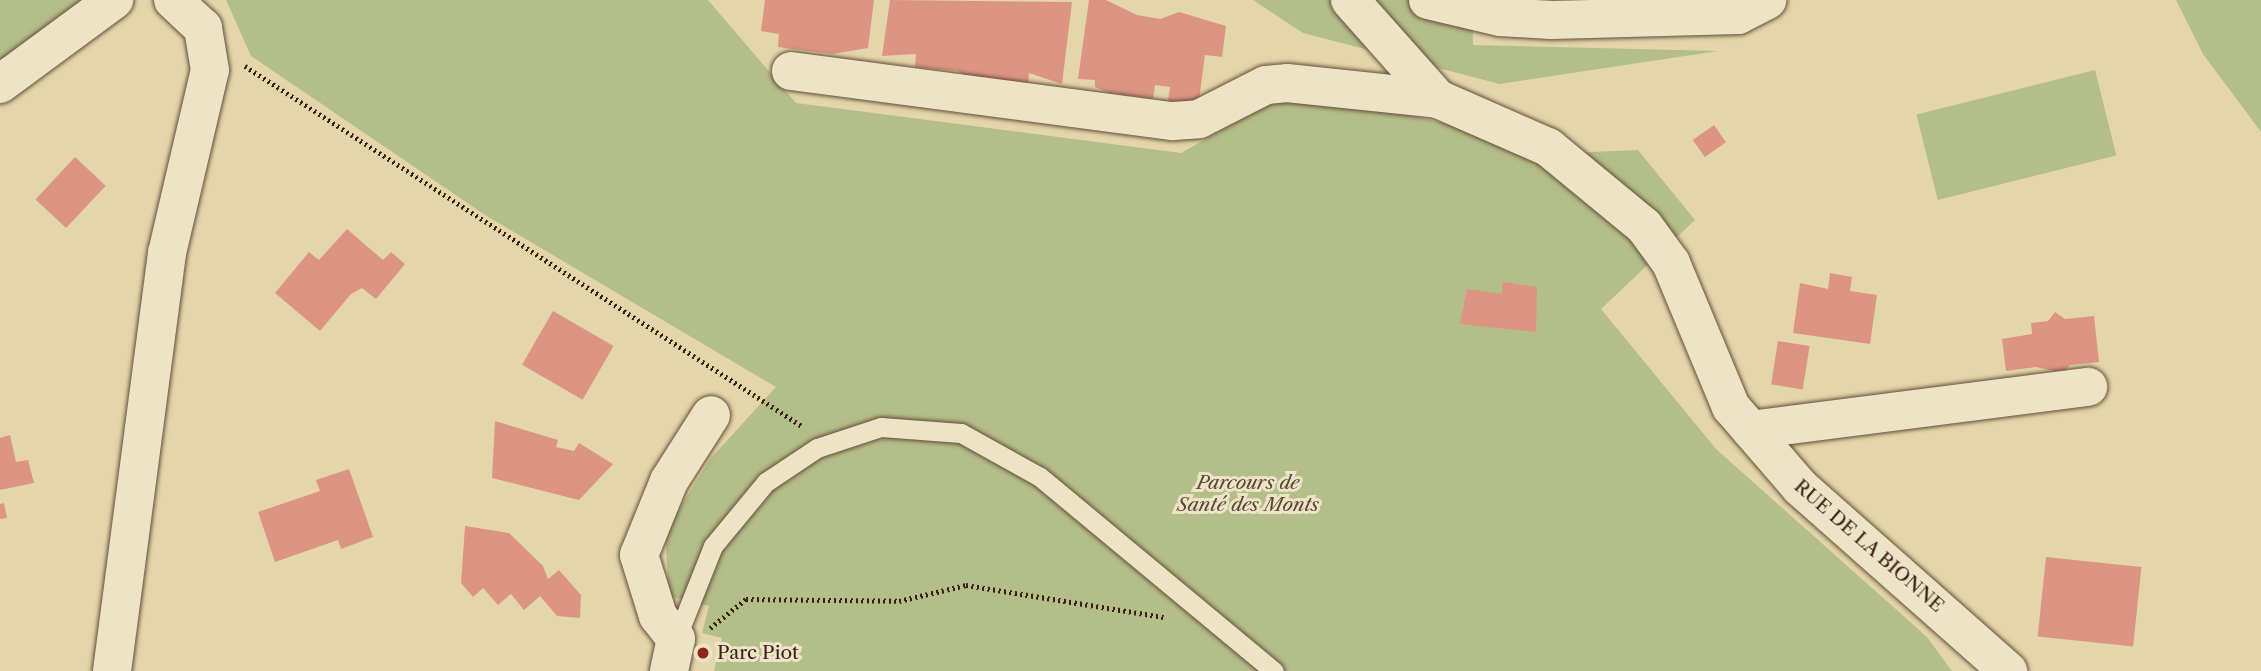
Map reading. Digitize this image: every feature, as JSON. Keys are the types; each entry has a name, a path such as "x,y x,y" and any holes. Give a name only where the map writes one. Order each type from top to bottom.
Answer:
{"street":[{"path":"0,84 114,0"},
{"path":"112,671 138,493 167,253 211,51 203,28 173,0"},
{"name":"RUE DE LA BIONNE","path":"1350,0 1438,99 1548,147 1644,226 1671,263 1731,407 1800,487 2008,671"},
{"path":"1428,0 1500,17 1552,20 1738,15 1767,0"},
{"path":"791,71 1172,121 1199,119 1266,85 1287,83 1438,99"},
{"path":"1751,430 2088,387"},
{"path":"672,657 639,555 669,481 711,415"}],"lane":[{"path":"672,657 713,546 766,482 834,442 881,427 961,433 1040,477 1274,671"}],"path":[{"path":"211,51 252,69 834,442"},
{"path":"672,657 746,599 899,601 966,585 1173,618"}],"green space":[{"path":"0,0 96,0 0,66"},
{"name":"Parcours de Santé des Monts","path":"226,0 708,0 796,103 1181,153 1277,99 1400,113 1570,153 1638,150 1695,220 1601,309 1716,449 1927,637 1952,671 714,671 722,638 702,633 709,606 669,596 665,532 711,458 776,387 485,215 251,56"},
{"path":"1253,0 1472,0 1473,45 1718,51 1500,84 1303,33"},
{"path":"2176,0 2261,0 2261,132 2203,54"},
{"path":"2095,70 2116,155 1938,200 1916,115"}],"building":[{"path":"765,0 874,0 868,48 832,54 778,47 779,34 761,31"},
{"path":"890,0 1072,2 1062,84 1029,73 1028,86 970,79 958,71 915,67 916,54 882,56"},
{"path":"1089,0 1106,0 1137,15 1160,19 1179,12 1226,26 1222,57 1205,55 1198,108 1168,101 1170,87 1155,85 1153,99 1110,93 1095,87 1095,80 1078,79"},
{"path":"1714,125 1726,142 1705,157 1693,140"},
{"path":"75,157 106,186 66,228 35,199"},
{"path":"347,229 383,260 391,252 405,264 376,299 362,288 351,294 320,331 275,293 309,252 319,260"},
{"path":"1830,273 1852,277 1850,291 1877,295 1870,344 1793,333 1800,283 1828,289"},
{"path":"1503,282 1537,287 1536,332 1460,324 1467,289 1502,294"},
{"path":"553,311 614,346 583,400 522,365"},
{"path":"2055,312 2065,319 2094,316 2099,362 2070,365 2063,373 2036,367 2006,371 2002,339 2032,334 2031,323 2048,321"},
{"path":"1778,341 1810,346 1803,389 1771,384"},
{"path":"495,421 558,440 556,447 574,451 579,443 613,464 579,500 492,478"},
{"path":"10,435 16,462 28,460 34,483 0,490 0,438"},
{"path":"349,469 373,537 341,549 338,540 275,562 258,512 320,491 316,480"},
{"path":"4,503 7,518 0,519 0,504"},
{"path":"465,526 509,533 543,566 548,579 559,570 581,595 580,618 557,616 540,596 524,610 511,594 498,605 483,588 473,597 461,583"},
{"path":"2046,557 2141,567 2133,647 2038,637"}],"place":[{"name":"Parc Piot","path":"703,653"}]}
